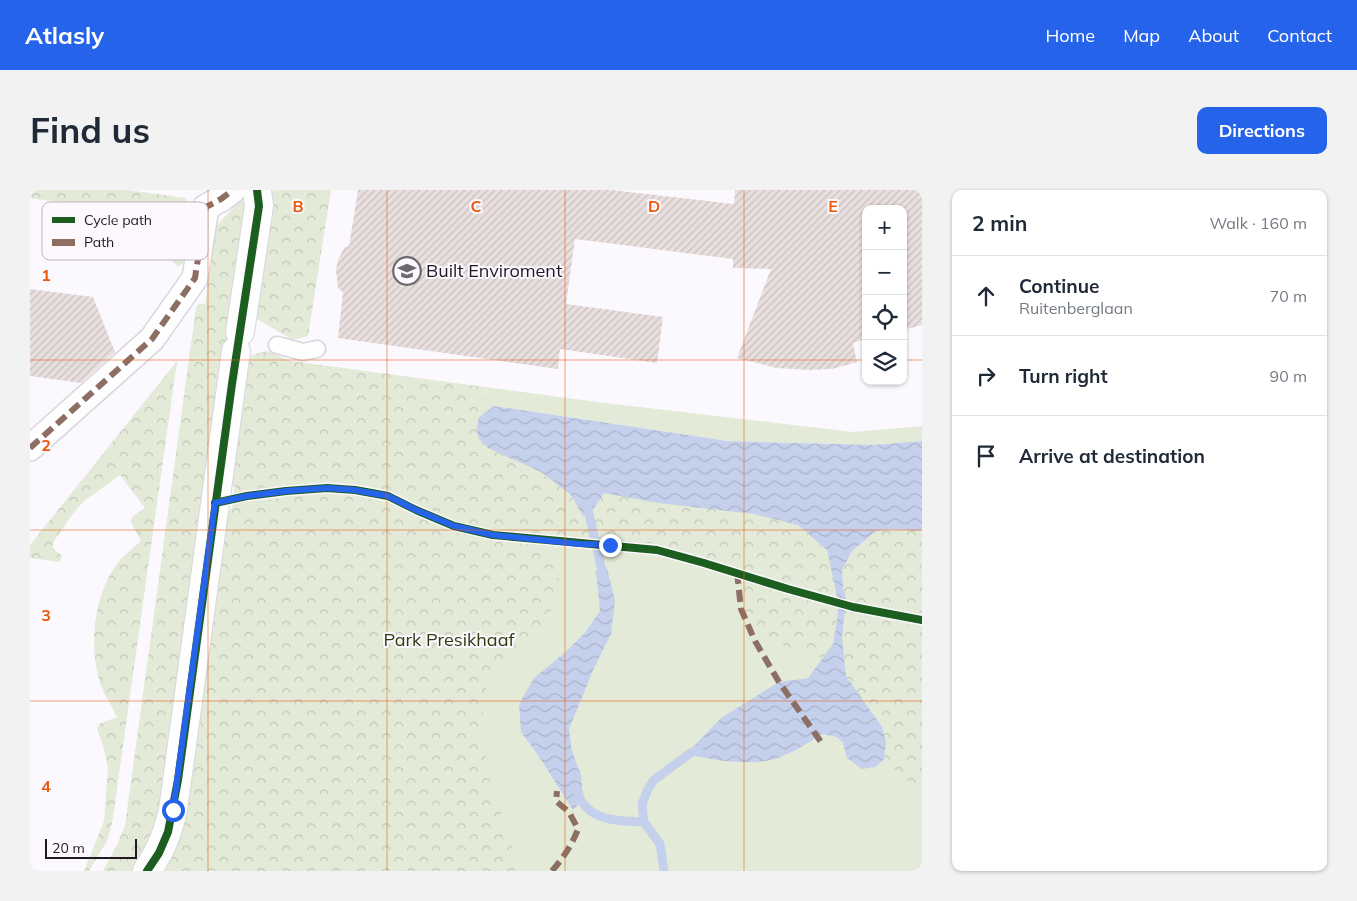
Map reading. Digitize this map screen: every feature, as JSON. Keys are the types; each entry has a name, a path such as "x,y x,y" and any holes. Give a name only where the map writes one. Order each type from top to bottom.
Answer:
{"street":[{"path":"208,206 233,190"},
{"path":"146,871 159,853 168,832 174,802 238,342 259,206 257,190"},
{"path":"30,448 152,339 195,278 198,260"}],"lane":[{"path":"278,345 303,352 317,350"}],"green space":[{"path":"30,190 128,190 185,198 188,202 58,202 30,198"},
{"path":"273,190 331,190 308,336 293,340 252,316"},
{"path":"243,201 247,206 159,822 134,871 103,871 125,825 196,308 198,304 205,304 216,226 239,202"},
{"path":"172,260 185,260 179,267"},
{"path":"267,351 291,361 485,387 477,428 488,448 541,472 571,495 583,516 589,516 603,493 658,503 754,514 798,525 827,550 837,597 658,544 493,530 455,520 379,488 326,482 246,491 238,490 230,483 248,356"},
{"path":"177,361 112,824 107,841 89,871 84,871 104,821 108,769 97,729 99,724 117,717 100,683 97,669 94,639 97,609 101,595 114,568 141,541 131,522 132,517 145,508 120,475 84,501 54,541 52,547 62,556 60,562 30,558 30,545"},
{"name":"Park Presikhaaf","path":"249,372 480,411 485,387 853,432 922,426 922,441 873,445 728,441 494,406 613,441 922,456 922,871 168,871 202,744"},
{"path":"326,494 375,500 453,531 492,541 552,548 561,592 543,624 515,651 486,688 481,729 490,782 513,848 518,871 161,871 226,512 236,505 247,503"},
{"path":"893,529 922,530 922,613 846,599 842,570 852,551 876,531"},
{"path":"735,579 838,609 833,644 822,658 787,647 765,636 747,620 741,609"},
{"path":"845,611 922,627 922,786 906,780 884,759 886,742 882,727 846,676 842,637"}],"water":[{"path":"494,406 728,441 873,445 922,441 922,530 893,529 876,531 852,551 842,570 846,599 842,637 846,676 882,727 886,742 884,759 876,767 862,769 847,758 843,743 837,737 822,734 790,753 778,758 758,762 734,762 689,754 692,748 721,718 779,682 808,678 833,644 838,609 827,550 798,525 754,514 658,503 604,493 589,516 583,516 571,495 541,472 488,448 479,439 477,428 479,417"},
{"path":"607,568 615,601 611,634 594,668 569,729 572,751 581,775 583,800 573,810 521,732 519,704 534,678 584,634 600,611 595,571"}],"building":[{"path":"358,190 611,190 734,204 735,190 922,190 922,325 907,329 907,205 862,205 862,340 853,343 857,362 832,369 777,368 737,358 771,269 733,268 733,259 575,239 566,304 663,317 657,363 560,349 558,369 338,338 343,292 338,288 336,270 338,260 344,248 349,246"},
{"path":"30,289 93,297 115,352 81,383 30,376"}],"waterway":[{"path":"587,505 604,580"},
{"path":"644,822 642,804 654,780 689,754 699,749"},
{"path":"578,791 582,802 588,809 602,817 644,822 660,844 664,871"}],"marked path":[{"path":"208,206 233,190"},
{"path":"30,448 152,339 195,278 198,260"},
{"path":"737,572 741,609 755,641 779,682 821,742"},
{"path":"552,871 567,851 578,829 569,812 556,801 557,791"}],"cycle path":[{"path":"147,871 159,853 168,832 178,780 232,384 259,206 257,190"},
{"path":"215,503 247,496 286,491 327,488 355,490 388,496 454,526 493,535 657,550 853,607 922,620"}],"place":[{"name":"Built Enviroment","path":"407,271"}],"route":[{"path":"173,810 215,503 247,496 286,491 327,488 354,490 388,496 454,526 493,535 580,544 610,545"}]}
